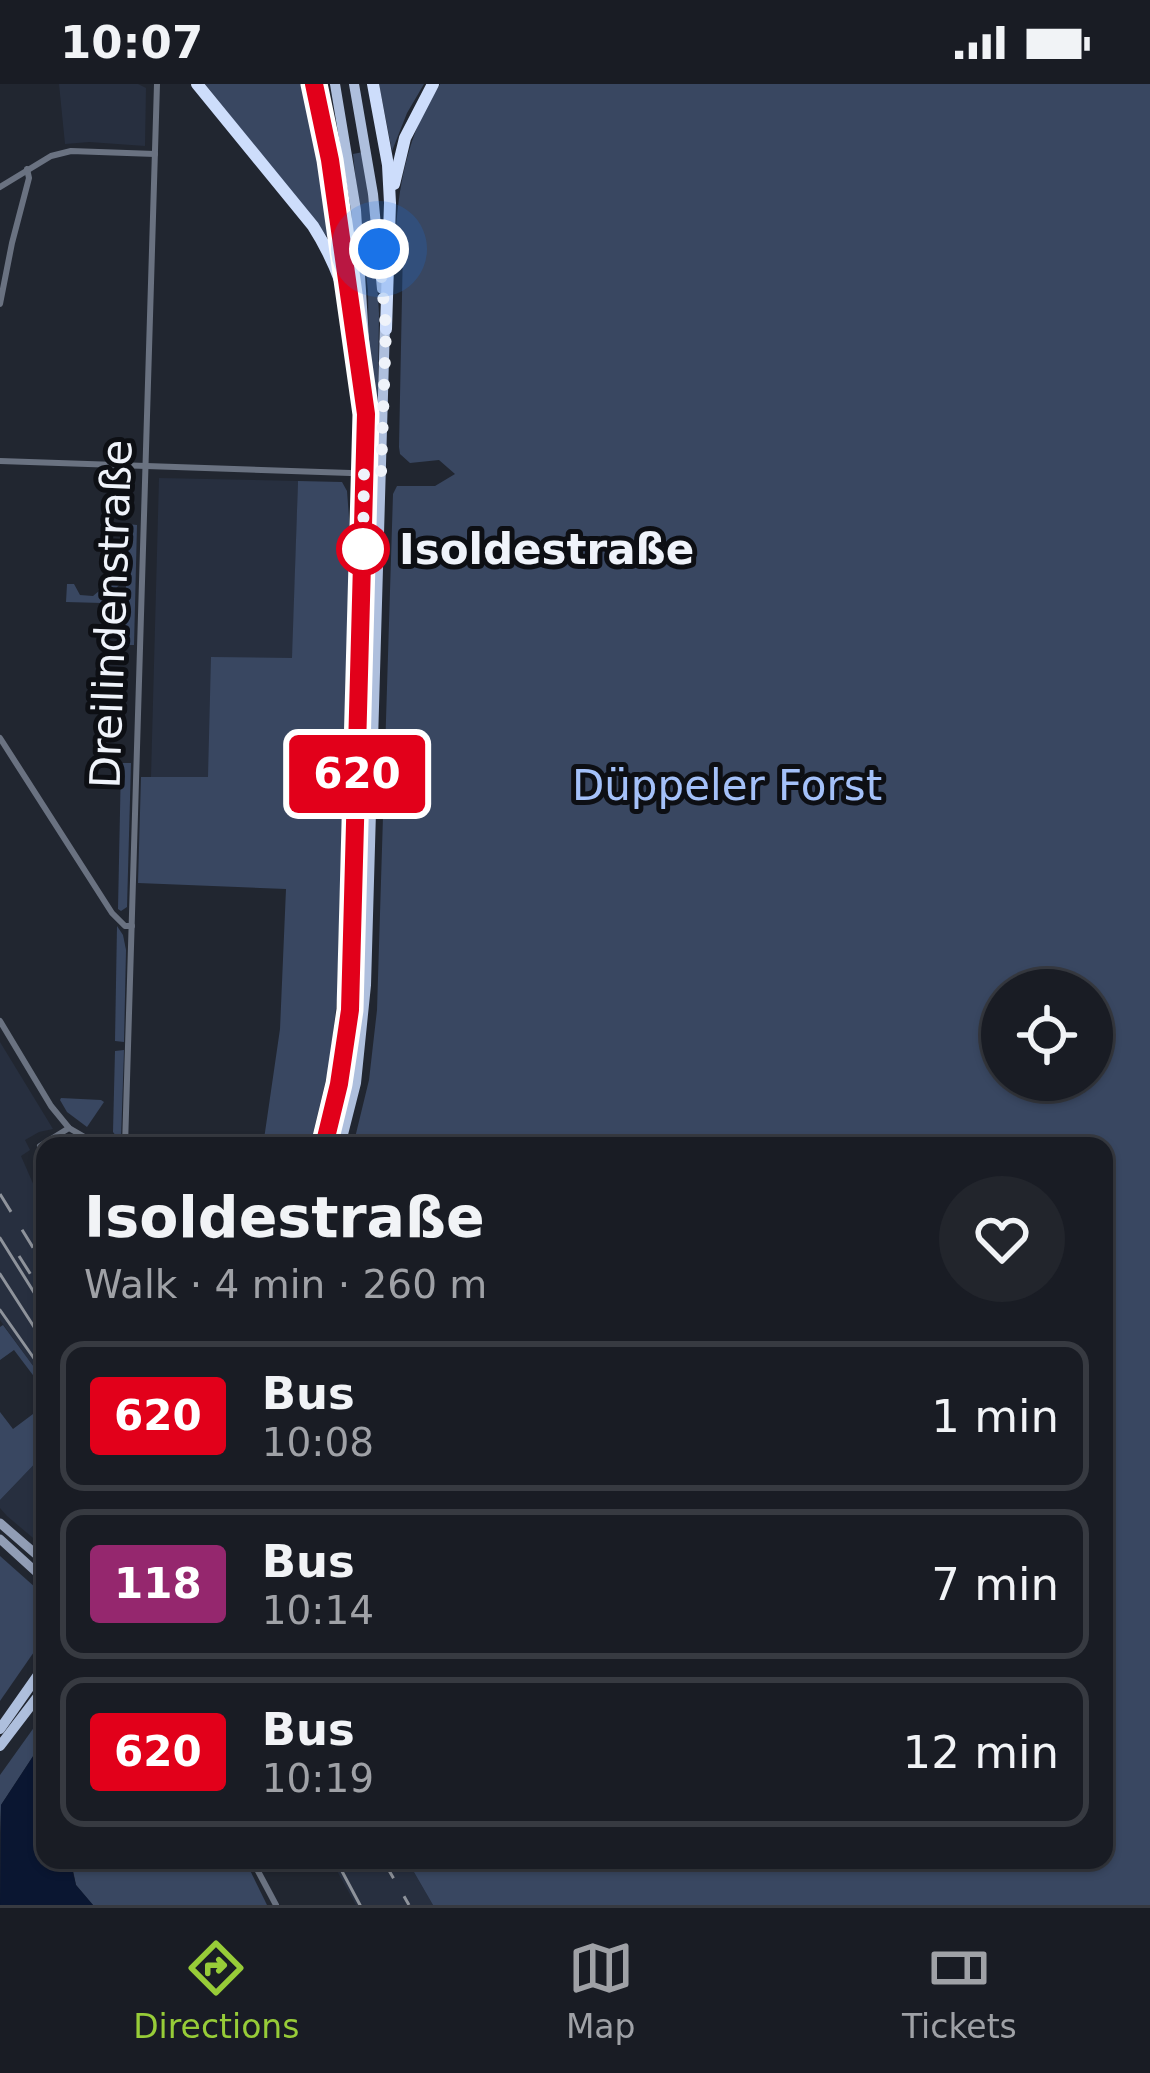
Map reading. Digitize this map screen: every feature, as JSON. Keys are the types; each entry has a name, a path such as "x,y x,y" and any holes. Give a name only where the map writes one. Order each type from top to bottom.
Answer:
{"highway":[{"path":"197,84 313,226 349,301"},
{"path":"314,84 330,160 366,414"},
{"path":"374,84 390,203 386,329"},
{"path":"390,203 405,138 433,84"}],"main road":[{"path":"326,1137 350,1010 366,414 358,231 335,84"},
{"path":"342,1137 356,1083 365,1012 386,329 373,194 354,84"},
{"path":"0,1523 36,1554"},
{"path":"0,1539 36,1572"},
{"path":"0,1729 36,1678"},
{"path":"0,1746 36,1699"}],"street":[{"name":"Dreilindenstraße","path":"125,1137 157,84"},
{"path":"0,187 51,156 70,151 155,154"},
{"path":"0,304 27,170"},
{"path":"0,461 381,474"},
{"path":"0,738 112,913 125,926 132,926"},
{"path":"0,1022 51,1106 69,1128 84,1137"},
{"path":"55,1137 69,1128"},
{"path":"257,1869 276,1905"}],"shaded area":[{"path":"59,84 138,84 146,88 145,146 65,144"},
{"path":"159,478 298,481 289,781 151,777"},
{"path":"0,1042 53,1129 25,1140 30,1150 21,1156 36,1190 36,1370 0,1320"},
{"path":"36,1462 36,1540 7,1516 0,1500"},
{"path":"36,1752 36,1869 72,1869 76,1885 93,1905 0,1905 1,1805"},
{"path":"336,1869 412,1869 433,1905 356,1905"}],"green space":[{"path":"205,84 303,84 320,146 333,244"},
{"path":"379,84 424,84 392,151"},
{"name":"Düppeler Forst","path":"440,84 1150,84 1150,1905 433,1905 412,1869 1113,1869 1113,1137 355,1137 369,1080 377,1010 393,494 397,486 435,486 455,474 439,460 410,463 400,454 403,246 395,245 406,161 419,122"},
{"path":"363,152 379,314 377,455 370,455 368,291 353,154"},
{"path":"298,481 342,482 350,530 337,1000 329,1067 312,1137 264,1137 280,1029 286,889 138,883 141,777 208,777 211,657 292,658"},
{"path":"369,489 376,490 362,1000 352,1079 338,1137 330,1137 347,1067 353,1014"},
{"path":"128,524 137,525 134,645 124,645"},
{"path":"114,573 121,583 102,603 66,602 67,584 74,584 80,595 93,596"},
{"path":"121,763 131,763 127,907 121,911 118,909"},
{"path":"117,926 126,950 124,1042 115,1041"},
{"path":"124,1050 121,1137 113,1132 115,1051"},
{"path":"61,1098 104,1102 87,1127 67,1112"},
{"path":"0,1327 36,1370 36,1379 14,1350 0,1360"},
{"path":"0,1412 13,1429 36,1412 36,1462 0,1500"},
{"path":"0,1556 36,1588 36,1649 0,1701"},
{"path":"36,1725 36,1752 1,1805 0,1833 0,1775"},
{"path":"73,1869 249,1869 267,1905 93,1905 76,1885"}],"tram line":[{"path":"0,1238 36,1296"},
{"path":"0,1274 36,1330"},
{"path":"0,1310 36,1361"},
{"path":"341,1869 360,1905"}],"railway":[{"path":"0,1194 36,1252"},
{"path":"19,1256 36,1283"},
{"path":"388,1869 409,1905"}],"bus line":[{"name":"620","path":"314,84 330,160 366,414 350,1010 327,1137"}],"place":[{"name":"Isoldestraße","path":"363,549"}],"route":[{"path":"363,549 363,555 364,473 381,474 386,329 379,249"}]}
